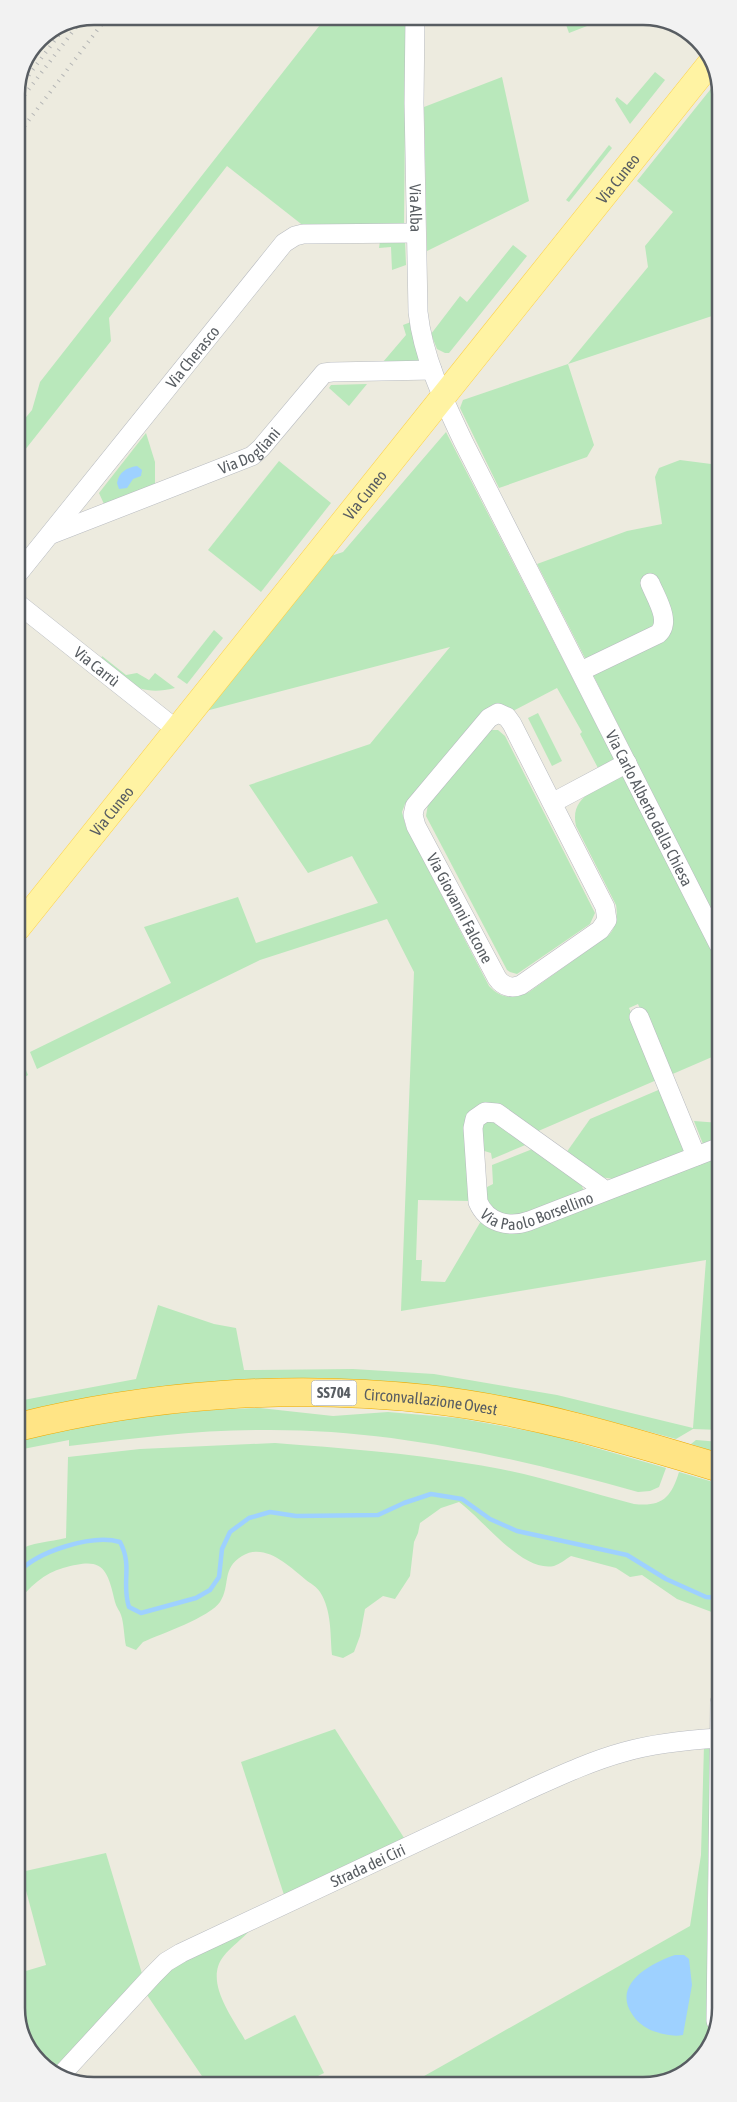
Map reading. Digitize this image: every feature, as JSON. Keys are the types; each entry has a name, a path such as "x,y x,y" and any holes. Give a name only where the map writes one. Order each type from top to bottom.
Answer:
{"highway":[{"name":"Circonvallazione Ovest","path":"25,1425 92,1411 159,1402 252,1394 337,1393 427,1399 484,1407 561,1422 712,1466"}],"main road":[{"name":"Via Cuneo","path":"25,919 441,396 707,67"}],"street":[{"name":"Via Alba","path":"415,25 416,234 419,322 441,396"},
{"name":"Via Cherasco","path":"25,565 284,243 295,236 303,234 416,234"},
{"name":"Via Dogliani","path":"50,535 252,456 324,374 332,372 432,370"},
{"name":"Via Carlo Alberto dalla Chiesa","path":"441,396 712,931"},
{"path":"581,670 658,634 662,630 664,621 650,583"},
{"name":"Via Carrù","path":"25,609 177,730"},
{"name":"Via Giovanni Falcone","path":"498,713 507,717 512,724 552,803 605,907 607,920 602,928 521,985 510,987 502,984 497,978 416,826 413,810 489,718 498,713"},
{"path":"552,803 628,764"},
{"path":"639,1017 696,1156"},
{"name":"Via Paolo Borsellino","path":"606,1191 497,1113 485,1112 475,1119 473,1128 477,1197 480,1206 493,1219 509,1225 522,1224 712,1150"},
{"name":"Strada dei Ciri","path":"65,2071 153,1975 166,1962 181,1953 528,1790 601,1759 661,1744 712,1739"}],"green space":[{"path":"320,25 406,25 404,227 305,227 227,166 109,318 111,341 25,450 25,418 32,410 40,382"},
{"path":"566,25 590,25 569,33"},
{"path":"655,72 665,80 630,124 615,100 617,97 627,105"},
{"path":"502,77 529,201 427,251 424,107"},
{"path":"711,88 712,94 712,316 568,364 648,267 645,246 673,212 637,181"},
{"path":"609,145 612,148 569,202 566,200"},
{"path":"380,241 405,241 406,265 392,270 391,247 379,248"},
{"path":"513,245 527,256 449,353 437,349 431,334 460,296 467,302"},
{"path":"411,322 422,357 419,362 383,362 406,335 403,325"},
{"path":"568,364 594,445 587,457 499,488 460,408 463,400"},
{"path":"367,384 349,406 329,388 331,385"},
{"path":"446,432 614,759 598,768 580,734 582,732 557,688 513,711 504,705 489,707 478,717 405,804 402,812 406,827 489,986 498,993 508,997 529,992 609,935 617,917 616,905 576,826 575,815 577,807 588,794 623,776 712,952 712,1057 668,1076 638,1004 629,1008 659,1079 536,1132 483,1105 471,1201 418,1200 416,1260 422,1260 421,1281 445,1282 481,1221 503,1232 527,1230 712,1160 712,1430 693,1429 676,1439 568,1410 465,1391 25,1414 25,1400 136,1379 158,1305 214,1324 236,1328 244,1370 353,1369 434,1374 557,1395 693,1428 706,1260 401,1311 414,972 387,919 260,960 37,1069 30,1052 171,983 144,927 238,897 256,943 378,903 352,856 308,873 249,785 370,744 450,647 202,712 328,557 343,552"},
{"path":"146,433 155,462 155,484 104,504 99,493"},
{"path":"680,460 712,464 712,911 591,671 658,626 587,662 537,564 627,531 662,524 655,477 659,468"},
{"path":"279,461 331,503 261,592 208,550"},
{"path":"214,630 223,638 187,684 177,677"},
{"path":"102,656 126,675 137,673 149,680 155,673 175,688 152,691 134,686 100,663"},
{"path":"538,713 562,761 552,766 528,718"},
{"path":"491,730 498,730 505,736 595,913 590,924 517,974 507,970 426,816 428,804"},
{"path":"663,1088 688,1150 614,1179 600,1177 566,1153 590,1119"},
{"path":"488,1118 530,1143 492,1159 491,1153 481,1150 481,1125"},
{"path":"694,1121 712,1122 712,1141 703,1144"},
{"path":"535,1148 579,1180 584,1191 524,1215 504,1217 488,1204 483,1189 493,1184 492,1165"},
{"path":"260,1408 333,1416 388,1412 458,1418 551,1435 666,1468 659,1487 650,1491 638,1492 544,1467 450,1447 355,1434 307,1431 258,1430 163,1435 69,1446 69,1440 25,1449 25,1439 108,1422 230,1409"},
{"path":"696,1440 712,1441 712,1451 691,1444"},
{"path":"275,1443 399,1454 493,1467 644,1505 664,1499 673,1488 679,1472 712,1482 712,1612 677,1599 642,1575 630,1577 616,1568 571,1556 554,1566 542,1566 529,1561 503,1543 459,1502 441,1508 420,1523 414,1542 410,1576 395,1599 383,1596 365,1609 360,1636 354,1652 343,1658 332,1655 329,1615 319,1590 276,1557 259,1552 251,1552 242,1556 231,1566 223,1596 215,1608 173,1630 143,1642 136,1650 126,1646 122,1618 109,1580 100,1567 86,1563 56,1570 43,1577 25,1594 25,1547 66,1538 68,1457 140,1449"},
{"path":"335,1729 406,1841 285,1898 241,1762"},
{"path":"704,1745 711,1748 707,1916 708,2029 703,2043 692,2057 674,2070 661,2075 643,2077 422,2077 690,1926 701,1855"},
{"path":"106,1853 143,1977 59,2068 42,2054 32,2039 27,2026 25,1971 46,1965 25,1887 25,1871"},
{"path":"251,1929 223,1957 218,1967 218,1988 222,2000 245,2040 295,2015 324,2073 316,2077 203,2077 145,1992 177,1961"}],"water":[{"path":"137,466 142,470 141,476 133,479 127,488 119,489 117,483 121,473 126,469"},
{"path":"675,1955 684,1955 689,1959 692,1985 683,2035 675,2036 653,2031 638,2022 627,2003 627,1993 630,1984 637,1976 655,1963"}],"waterway":[{"path":"25,1567 52,1551 81,1542 95,1540 120,1542 126,1559 126,1590 129,1607 141,1613 196,1598 210,1590 219,1577 222,1549 230,1532 249,1518 270,1512 296,1516 378,1515 404,1503 431,1494 462,1499 490,1519 517,1531 627,1555 666,1579 706,1597 712,1597"}],"railway":[{"path":"25,125 101,25"},
{"path":"25,94 75,28"},
{"path":"27,78 60,34"}]}
